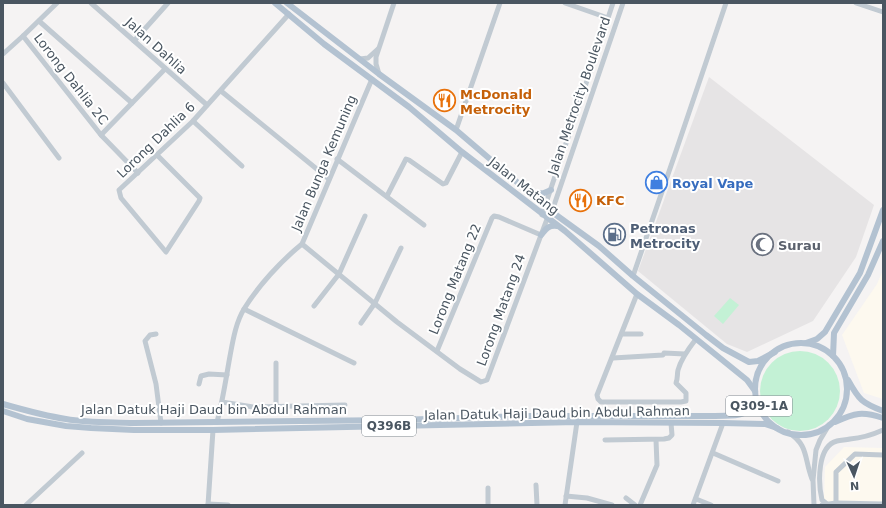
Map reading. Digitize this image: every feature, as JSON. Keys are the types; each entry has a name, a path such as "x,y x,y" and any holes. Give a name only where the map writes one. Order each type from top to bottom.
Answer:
{"main road":[{"name":"Jalan Matang","path":"275,3 324,44 409,107 462,152 557,226 638,294 747,380 755,391"},
{"name":"Jalan Matang","path":"287,3 360,60 456,130 552,212 599,246 706,336 723,348 749,362 758,361 775,352"},
{"path":"532,194 544,193 551,190"},
{"path":"804,343 817,339 825,332 860,273 883,210"},
{"path":"541,235 548,227 552,225 557,226"},
{"path":"833,356 834,333 868,275 883,241"},
{"name":"Q309-1A","path":"804,343 820,347 833,356 842,368 846,377 847,390 846,399 841,412 831,424 820,431 810,434 798,434 777,428 764,415 757,402 755,391 756,381 761,366 767,358 775,352 789,345 804,343"},
{"path":"846,377 859,398 867,405 883,411"},
{"name":"Jalan Datuk Haji Daud bin Abdul Rahman","path":"3,404 30,412 67,420 92,422 161,423 395,420 530,416 721,416 745,414 757,402"},
{"name":"Jalan Datuk Haji Daud bin Abdul Rahman","path":"3,411 27,419 66,426 91,428 213,430 577,422 765,424 777,428"},
{"path":"831,424 852,414 867,414 883,418"}],"street":[{"path":"3,54 57,3"},
{"name":"Jalan Dahlia","path":"91,3 207,105"},
{"path":"134,41 167,3"},
{"path":"379,74 376,64 378,49 394,3"},
{"path":"456,130 500,3"},
{"path":"565,3 608,18"},
{"name":"Jalan Metrocity Boulevard","path":"546,218 546,206 551,190 614,3"},
{"name":"Jalan Metrocity Boulevard","path":"546,218 552,212 573,146 623,3"},
{"path":"633,276 726,3"},
{"path":"856,3 883,12"},
{"name":"Lorong Dahlia 6","path":"158,156 200,198 166,252 121,198 119,194 120,190 158,156 193,121 288,14"},
{"path":"39,21 132,103"},
{"name":"Lorong Dahlia 2C","path":"23,36 101,135 138,173"},
{"path":"360,60 368,58 378,49"},
{"path":"101,135 165,69"},
{"name":"Jalan Bunga Kemuning","path":"217,422 235,332 244,309 262,285 290,254 302,244 372,79"},
{"path":"3,83 59,158"},
{"path":"221,91 329,179"},
{"path":"193,121 242,166"},
{"path":"566,143 573,146"},
{"path":"387,196 406,159 443,184 446,183 462,152"},
{"path":"337,159 424,225"},
{"path":"314,306 339,274 365,216"},
{"name":"Lorong Matang 22","path":"437,351 492,218 494,216 499,217 541,235"},
{"name":"Lorong Matang 24","path":"437,351 460,369 481,382 487,380 546,218"},
{"path":"302,244 397,322 437,351"},
{"path":"361,323 375,303 401,248"},
{"path":"638,294 598,395 598,399 601,402 686,401 686,393 676,383 678,377 677,371 685,354 696,339"},
{"path":"244,309 354,363"},
{"path":"156,334 150,335 145,340 156,384 161,423"},
{"path":"623,334 641,334"},
{"path":"613,358 663,356 664,353 685,354"},
{"path":"276,363 276,407"},
{"path":"199,384 201,376 227,375"},
{"path":"222,402 253,407 345,405"},
{"path":"565,505 577,422"},
{"path":"605,440 664,439 671,436 671,423"},
{"path":"693,505 723,423"},
{"path":"814,505 813,480 816,450 820,440 831,424"},
{"path":"213,430 208,504 228,505"},
{"path":"883,430 866,437 838,441 831,444 827,448 822,461 820,482 822,500 825,505 836,503 883,504"},
{"path":"788,432 797,438 802,445 813,480"},
{"path":"640,505 657,464 656,440"},
{"path":"26,505 82,453"},
{"path":"713,453 778,481"},
{"path":"836,503 836,472 855,454 883,455"},
{"path":"536,485 537,505"},
{"path":"488,488 488,505"},
{"path":"566,496 587,498 612,505"},
{"path":"626,498 635,505"},
{"path":"696,499 711,505"}],"shaded area":[{"path":"709,77 874,205 856,257 813,321 747,352 727,344 638,271"},
{"path":"883,270 883,399 864,393 842,335 877,284"},
{"path":"844,447 883,448 883,505 820,505 824,498 825,467"}],"green space":[{"path":"730,298 739,305 723,324 714,316"},
{"path":"800,351 815,354 828,363 837,376 840,391 837,406 828,419 815,428 800,431 785,428 772,419 763,406 760,391 763,376 772,363 785,354"}],"place":[{"name":"McDonald Metrocity","path":"444,101"},
{"name":"Royal Vape","path":"657,183"},
{"name":"KFC","path":"580,200"},
{"name":"Petronas Metrocity","path":"614,235"},
{"name":"Surau","path":"763,245"}]}
